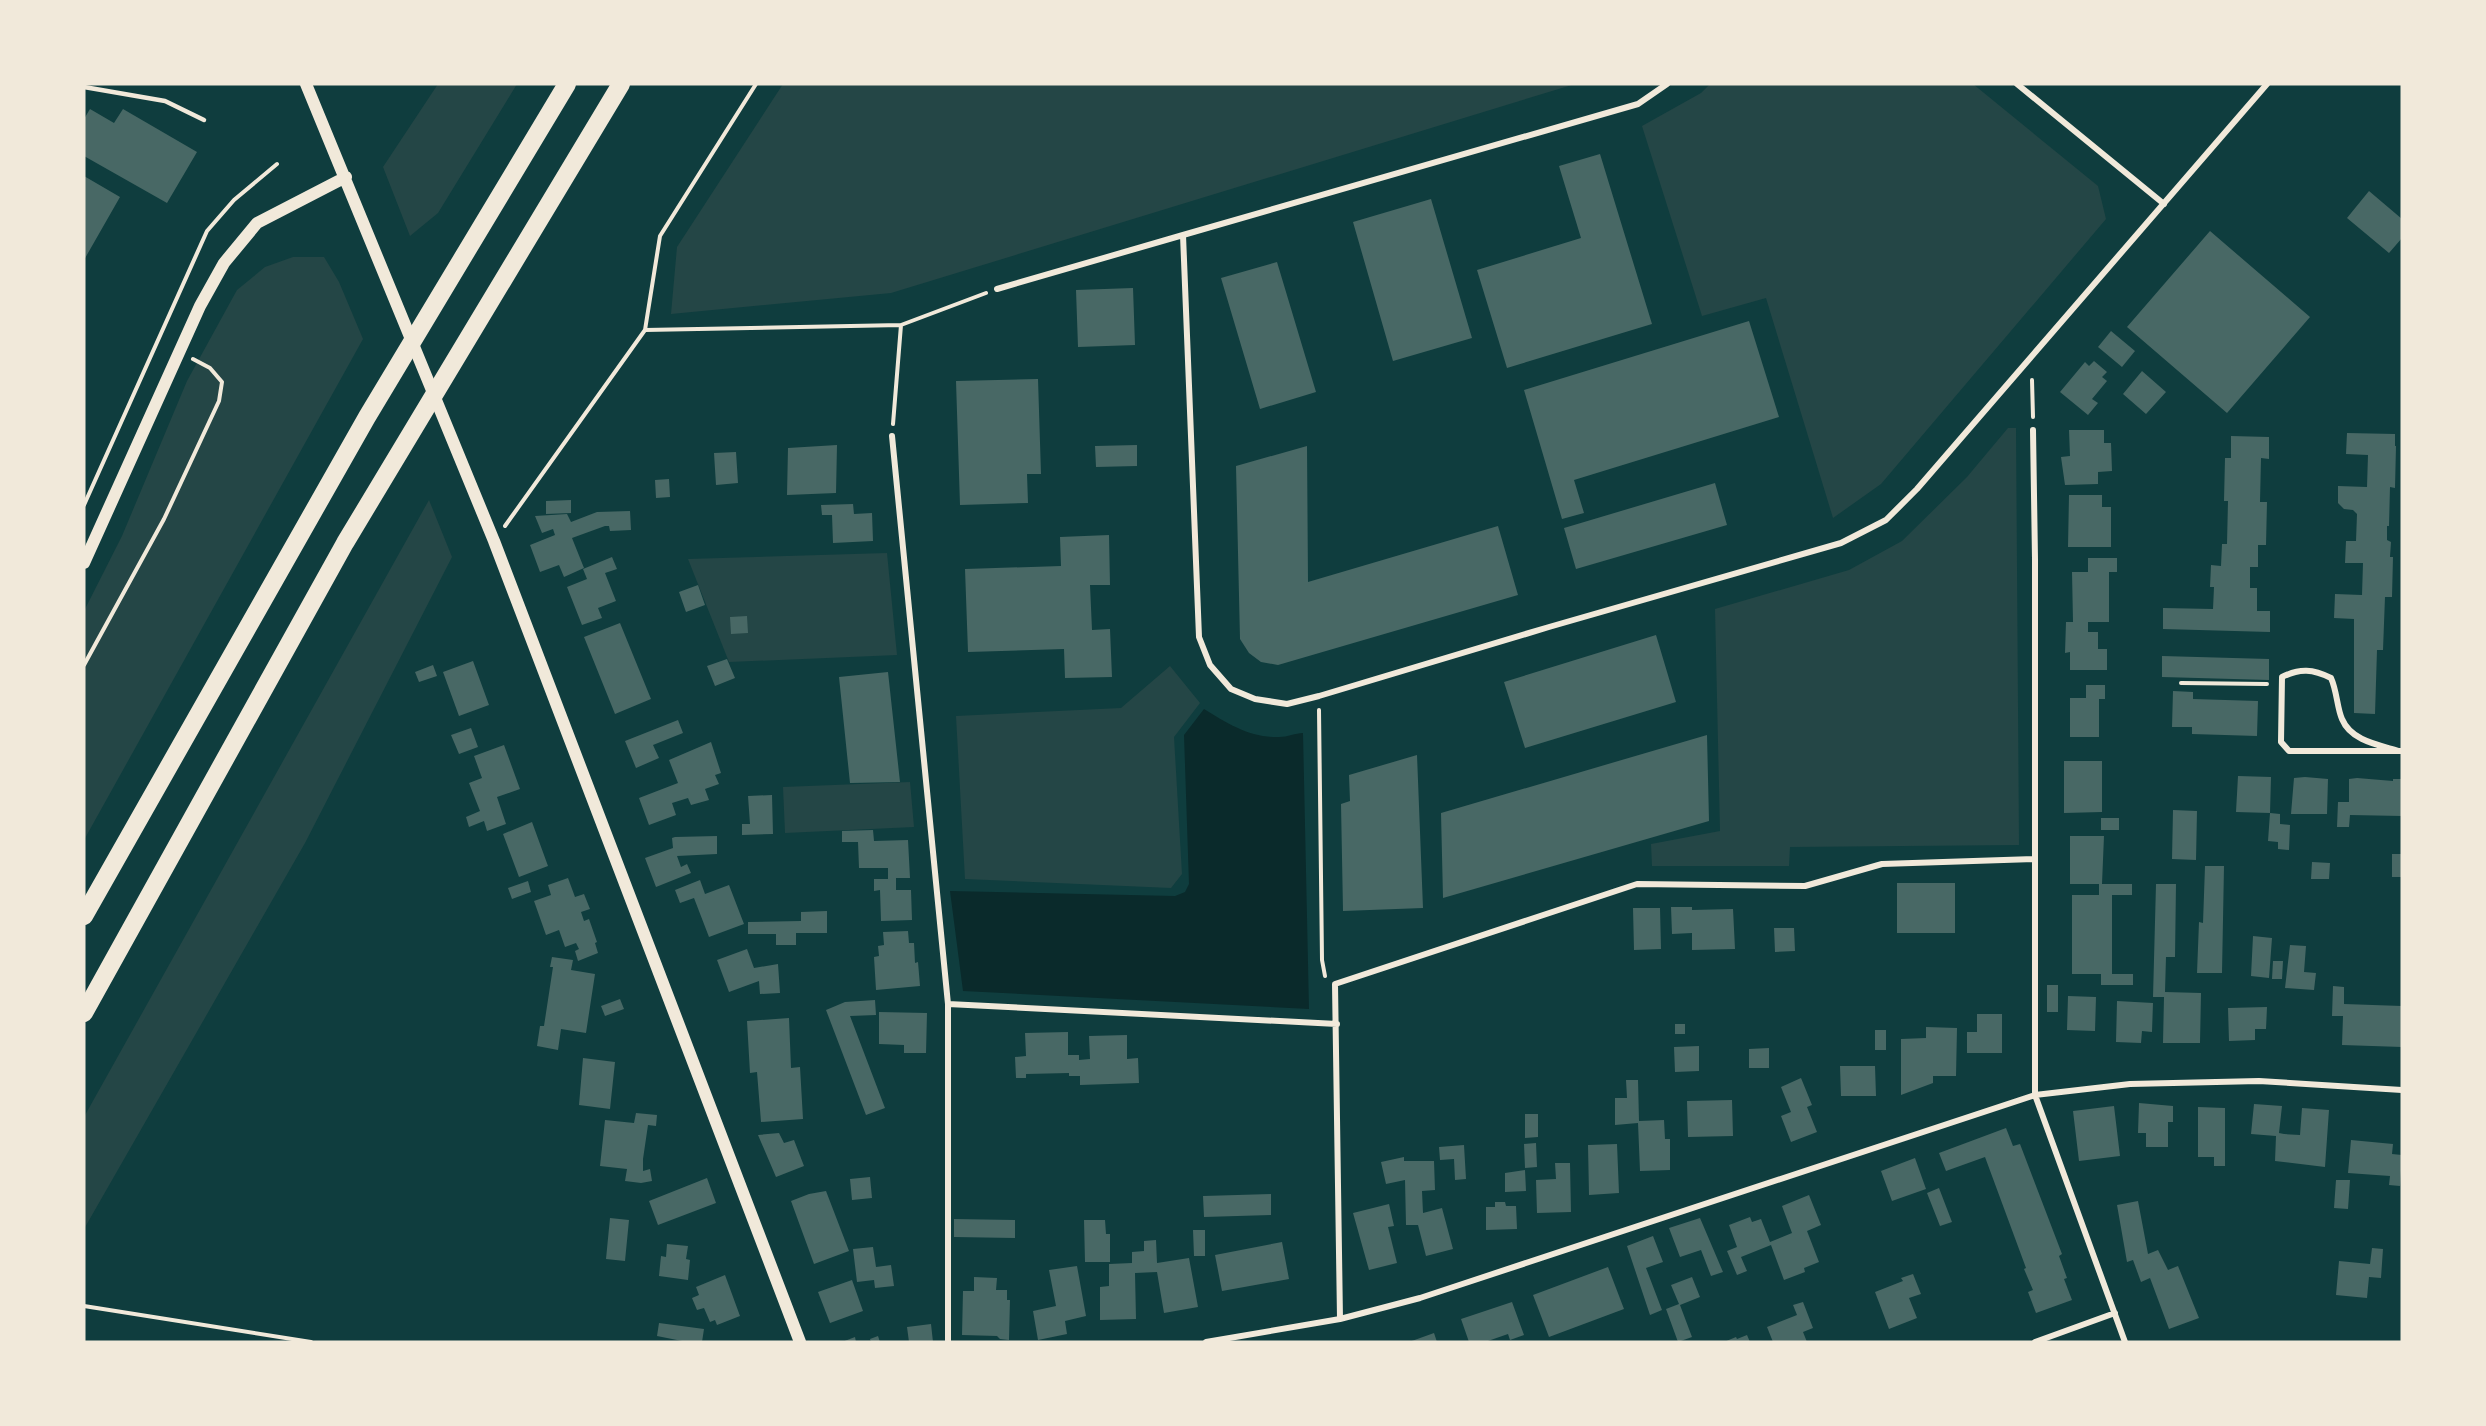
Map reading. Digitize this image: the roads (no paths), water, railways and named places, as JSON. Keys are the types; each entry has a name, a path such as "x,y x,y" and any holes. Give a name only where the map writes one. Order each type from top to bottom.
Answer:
{"highway":[{"path":"84,916 367,417 567,84"},
{"path":"84,1013 345,543 623,84"}],"main road":[{"path":"306,84 494,541 800,1342"},
{"path":"84,563 200,306 224,262 257,223 346,177"}],"street":[{"path":"997,289 1638,104 1667,84"},
{"path":"2017,84 2164,204"},
{"path":"1183,235 1199,637 1210,665 1231,689 1255,699 1287,704 1841,543 1886,520 1917,489 2267,84"},
{"path":"2033,430 2035,1095 2125,1342"},
{"path":"892,436 948,1004 948,1342"},
{"path":"2295,670 2316,670 2331,678 2337,692 2342,719 2352,732 2362,739 2400,751 2289,751 2281,742 2282,677 2295,670"},
{"path":"1340,1319 1335,984 1637,884 1805,886 1882,864 2035,859"},
{"path":"948,1004 1337,1024"},
{"path":"1206,1342 1340,1319 1420,1298 2035,1095 2130,1084 2259,1081 2402,1090"},
{"path":"2035,1342 2115,1313"}],"lane":[{"path":"84,87 165,101 204,120"}]}
